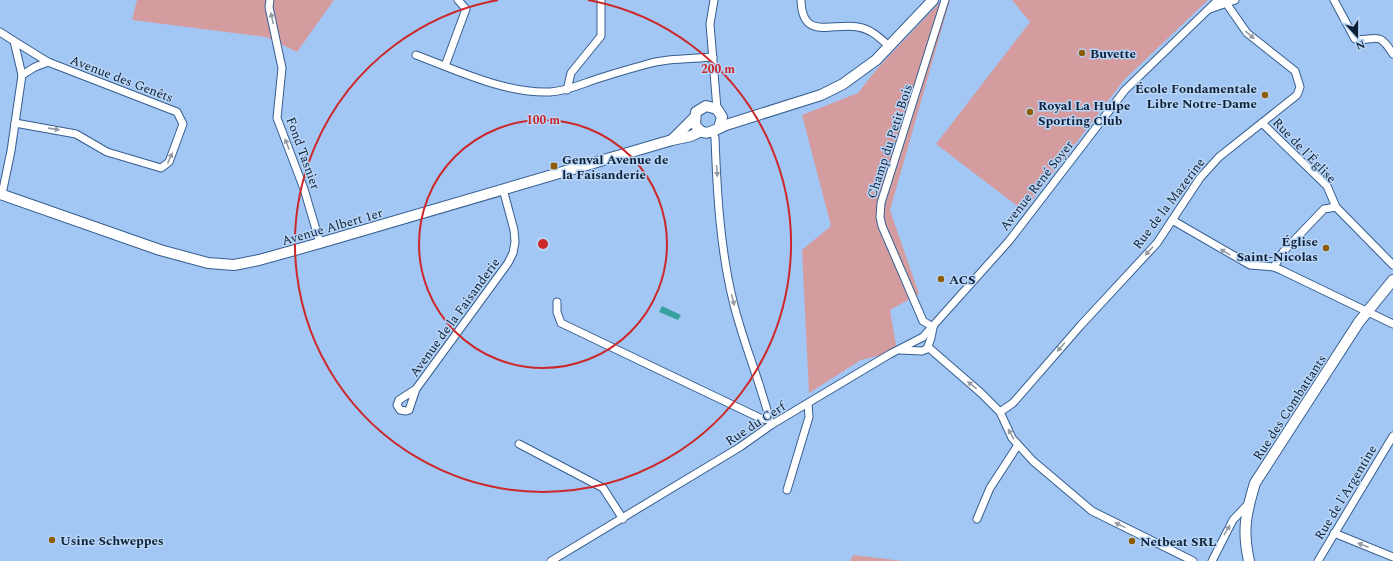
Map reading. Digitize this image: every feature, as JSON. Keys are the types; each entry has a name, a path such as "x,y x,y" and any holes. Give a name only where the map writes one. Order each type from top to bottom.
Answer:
{"main road":[{"name":"Avenue Albert 1er","path":"1,194 160,250 208,263 234,265 259,260 672,140 701,132 716,130 750,117 821,95 861,73 890,46 932,0"},
{"name":"Avenue Albert 1er","path":"672,140 694,118 696,112 706,106 733,119 750,117"},
{"path":"716,130 719,113"},
{"path":"694,118 695,124 701,132"},
{"name":"Rue des Combattants","path":"1249,561 1245,542 1246,511 1255,483 1368,312 1393,280"}],"street":[{"name":"Fond Tasnier","path":"270,0 269,7 282,68 277,118 304,188 320,243"},
{"path":"445,66 466,9 458,0"},
{"path":"566,90 571,72 601,36 601,0"},
{"path":"714,0 710,24 715,88 719,113"},
{"path":"800,0 805,19 811,25 822,29 856,26 866,29 890,46"},
{"name":"Champ du Petit Bois","path":"933,327 923,321 886,235 880,217 881,203 945,0"},
{"name":"Avenue René Soyer","path":"923,338 1009,241 1125,90 1218,0"},
{"name":"Avenue René Soyer","path":"1210,9 1225,2 1235,0"},
{"path":"1334,0 1355,38 1381,39 1386,42 1393,54"},
{"name":"Rue de la Mazerine","path":"1000,412 1013,403 1081,324 1157,242 1200,178 1218,157 1297,94 1300,87 1295,71 1247,33 1225,2"},
{"name":"Avenue des Genêts","path":"0,32 48,62 177,112 183,124 169,162 161,168 157,168 106,152 76,134 15,123"},
{"path":"1,194 15,123 22,75 14,41"},
{"path":"416,55 506,86 531,92 566,90 646,64 666,60 713,57"},
{"path":"22,75 35,67 48,62"},
{"path":"706,106 715,88"},
{"name":"Rue de l'Église","path":"1262,123 1327,186 1336,208 1393,265"},
{"path":"716,130 715,138 726,268 733,302 770,423"},
{"name":"Avenue de la Faisanderie","path":"416,389 504,271 513,253 515,242 514,230 503,189"},
{"path":"1274,267 1283,252 1324,209 1336,208"},
{"path":"1172,220 1245,263 1258,267 1274,267 1393,324"},
{"name":"Rue du Cerf","path":"557,302 557,312 561,323 770,423"},
{"name":"Avenue René Soyer","path":"928,345 933,327"},
{"path":"923,338 928,345 1000,412 1012,438 1033,461 1092,511 1192,561"},
{"name":"Rue du Cerf","path":"550,561 623,519 740,447 770,423 808,404 900,350 916,345 923,338"},
{"path":"916,345 924,350 928,345"},
{"path":"787,490 809,416 808,404"},
{"name":"Rue de l'Argentine","path":"1318,561 1393,436"},
{"path":"518,444 604,488 623,519"},
{"path":"977,520 990,488 1018,445"},
{"path":"1212,561 1233,520 1249,503"},
{"path":"1334,533 1393,557"}],"shaded area":[{"path":"137,0 334,0 297,52 266,37 132,20"},
{"path":"942,0 950,0 890,210 919,294 890,310 897,351 861,360 809,393 802,250 831,226 802,115 858,93 876,70"},
{"name":"Royal La Hulpe Sporting Club","path":"1012,0 1208,0 1124,80 1024,211 936,144 1030,22"},
{"path":"662,306 681,315 678,320 659,312"},
{"path":"853,555 903,561 850,561"}],"place":[{"name":"Buvette","path":"1082,53"},
{"name":"École Fondamentale Libre Notre-Dame","path":"1265,95"},
{"name":"Royal La Hulpe Sporting Club","path":"1030,112"},
{"name":"Genval Avenue de la Faisanderie","path":"554,166"},
{"name":"Église Saint-Nicolas","path":"1326,248"},
{"name":"ACS","path":"941,279"},
{"name":"Usine Schweppes","path":"52,540"},
{"name":"Netbeat SRL","path":"1132,541"}]}
